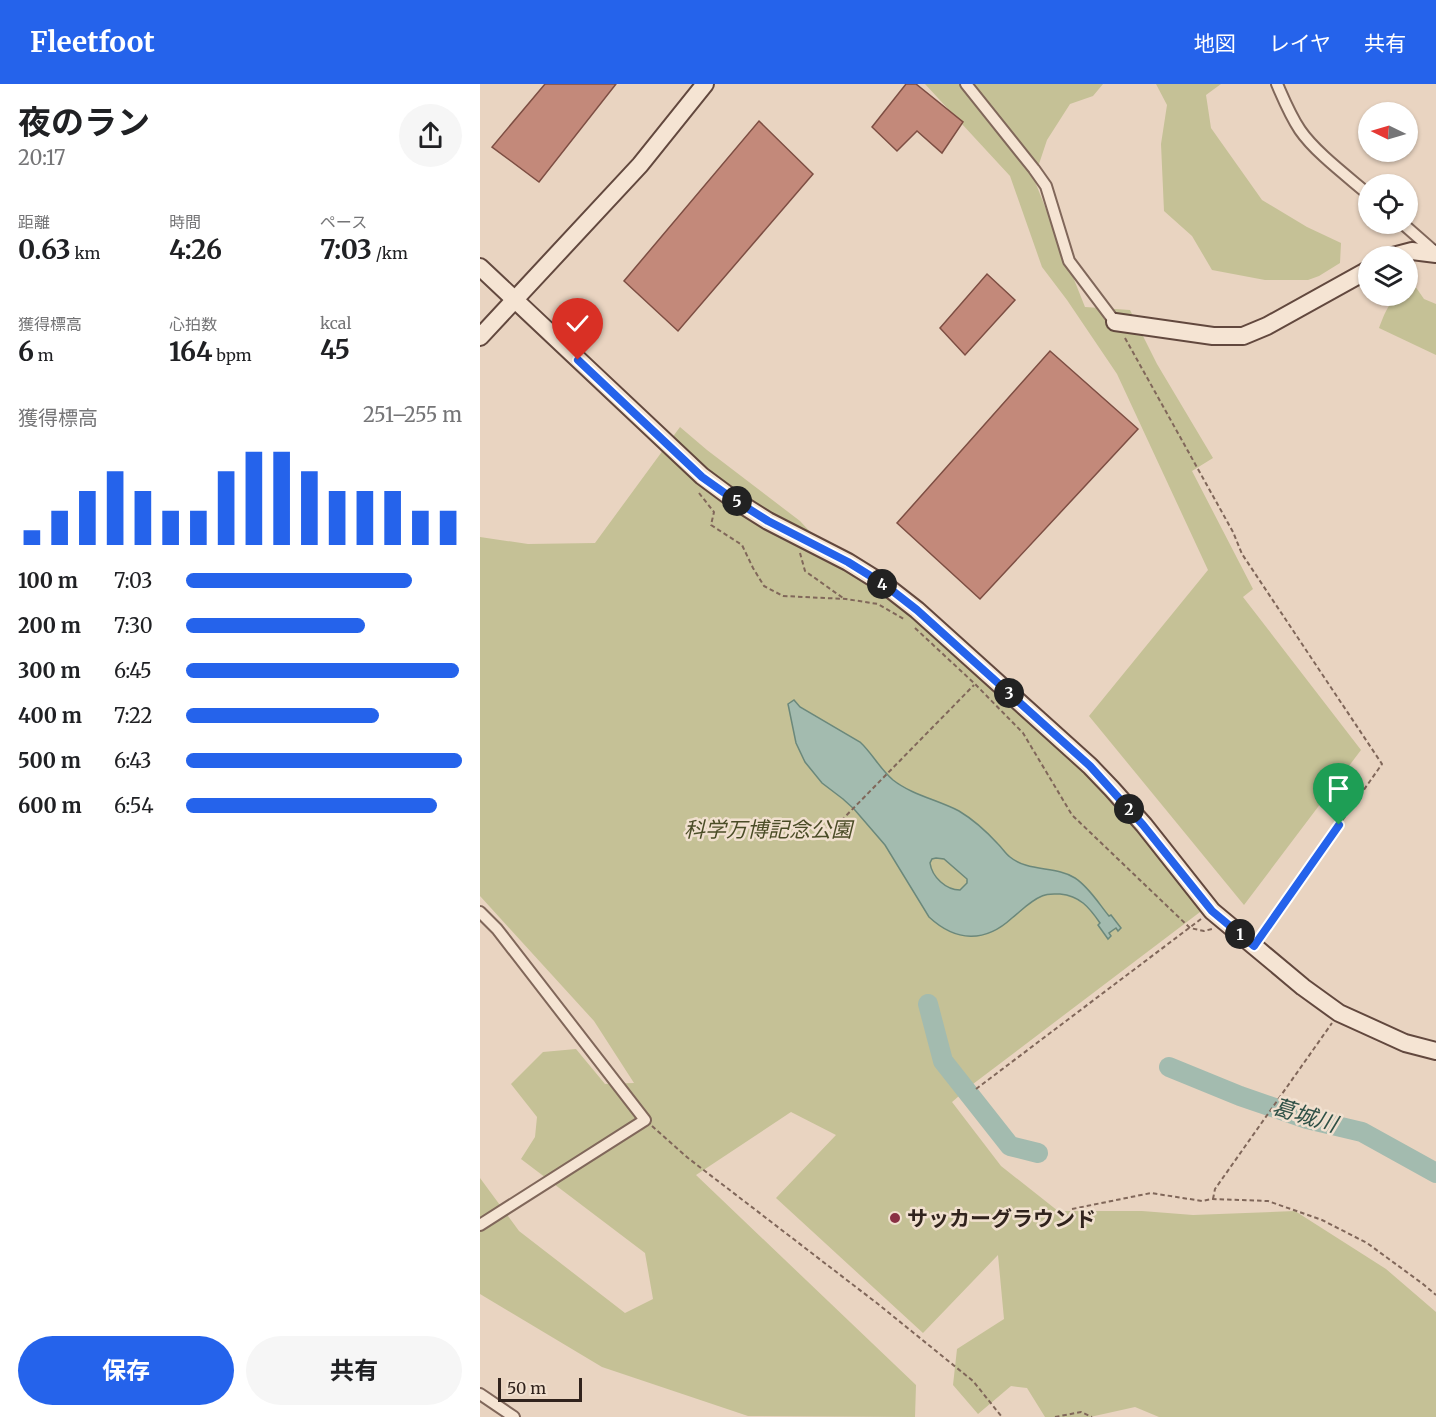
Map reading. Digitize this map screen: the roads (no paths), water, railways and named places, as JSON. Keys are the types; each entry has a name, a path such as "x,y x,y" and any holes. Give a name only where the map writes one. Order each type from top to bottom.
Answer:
{"street":[{"path":"480,337 640,165 705,84"},
{"path":"966,84 1046,186 1069,261 1115,322 1213,336 1243,336 1267,326 1358,276"},
{"path":"1277,84 1288,110 1311,144 1358,185"},
{"path":"1414,234 1436,253"},
{"path":"1418,252 1436,253"},
{"path":"480,267 702,477 768,521 848,562 885,585 917,610 1090,766 1143,825 1212,911 1303,987 1339,1013 1406,1043 1436,1051"},
{"path":"480,912 497,929 645,1120 480,1225"},
{"path":"480,1394 514,1417"}],"waterway":[{"name":"葛城川","path":"928,1004 943,1061 1010,1146 1038,1153"},
{"name":"葛城川","path":"1169,1067 1240,1096 1307,1119 1362,1132 1436,1173"}],"place":[{"name":"サッカーグラウンド","path":"895,1218"}],"park label":[{"name":"科学万博記念公園","path":"768,829"}]}
